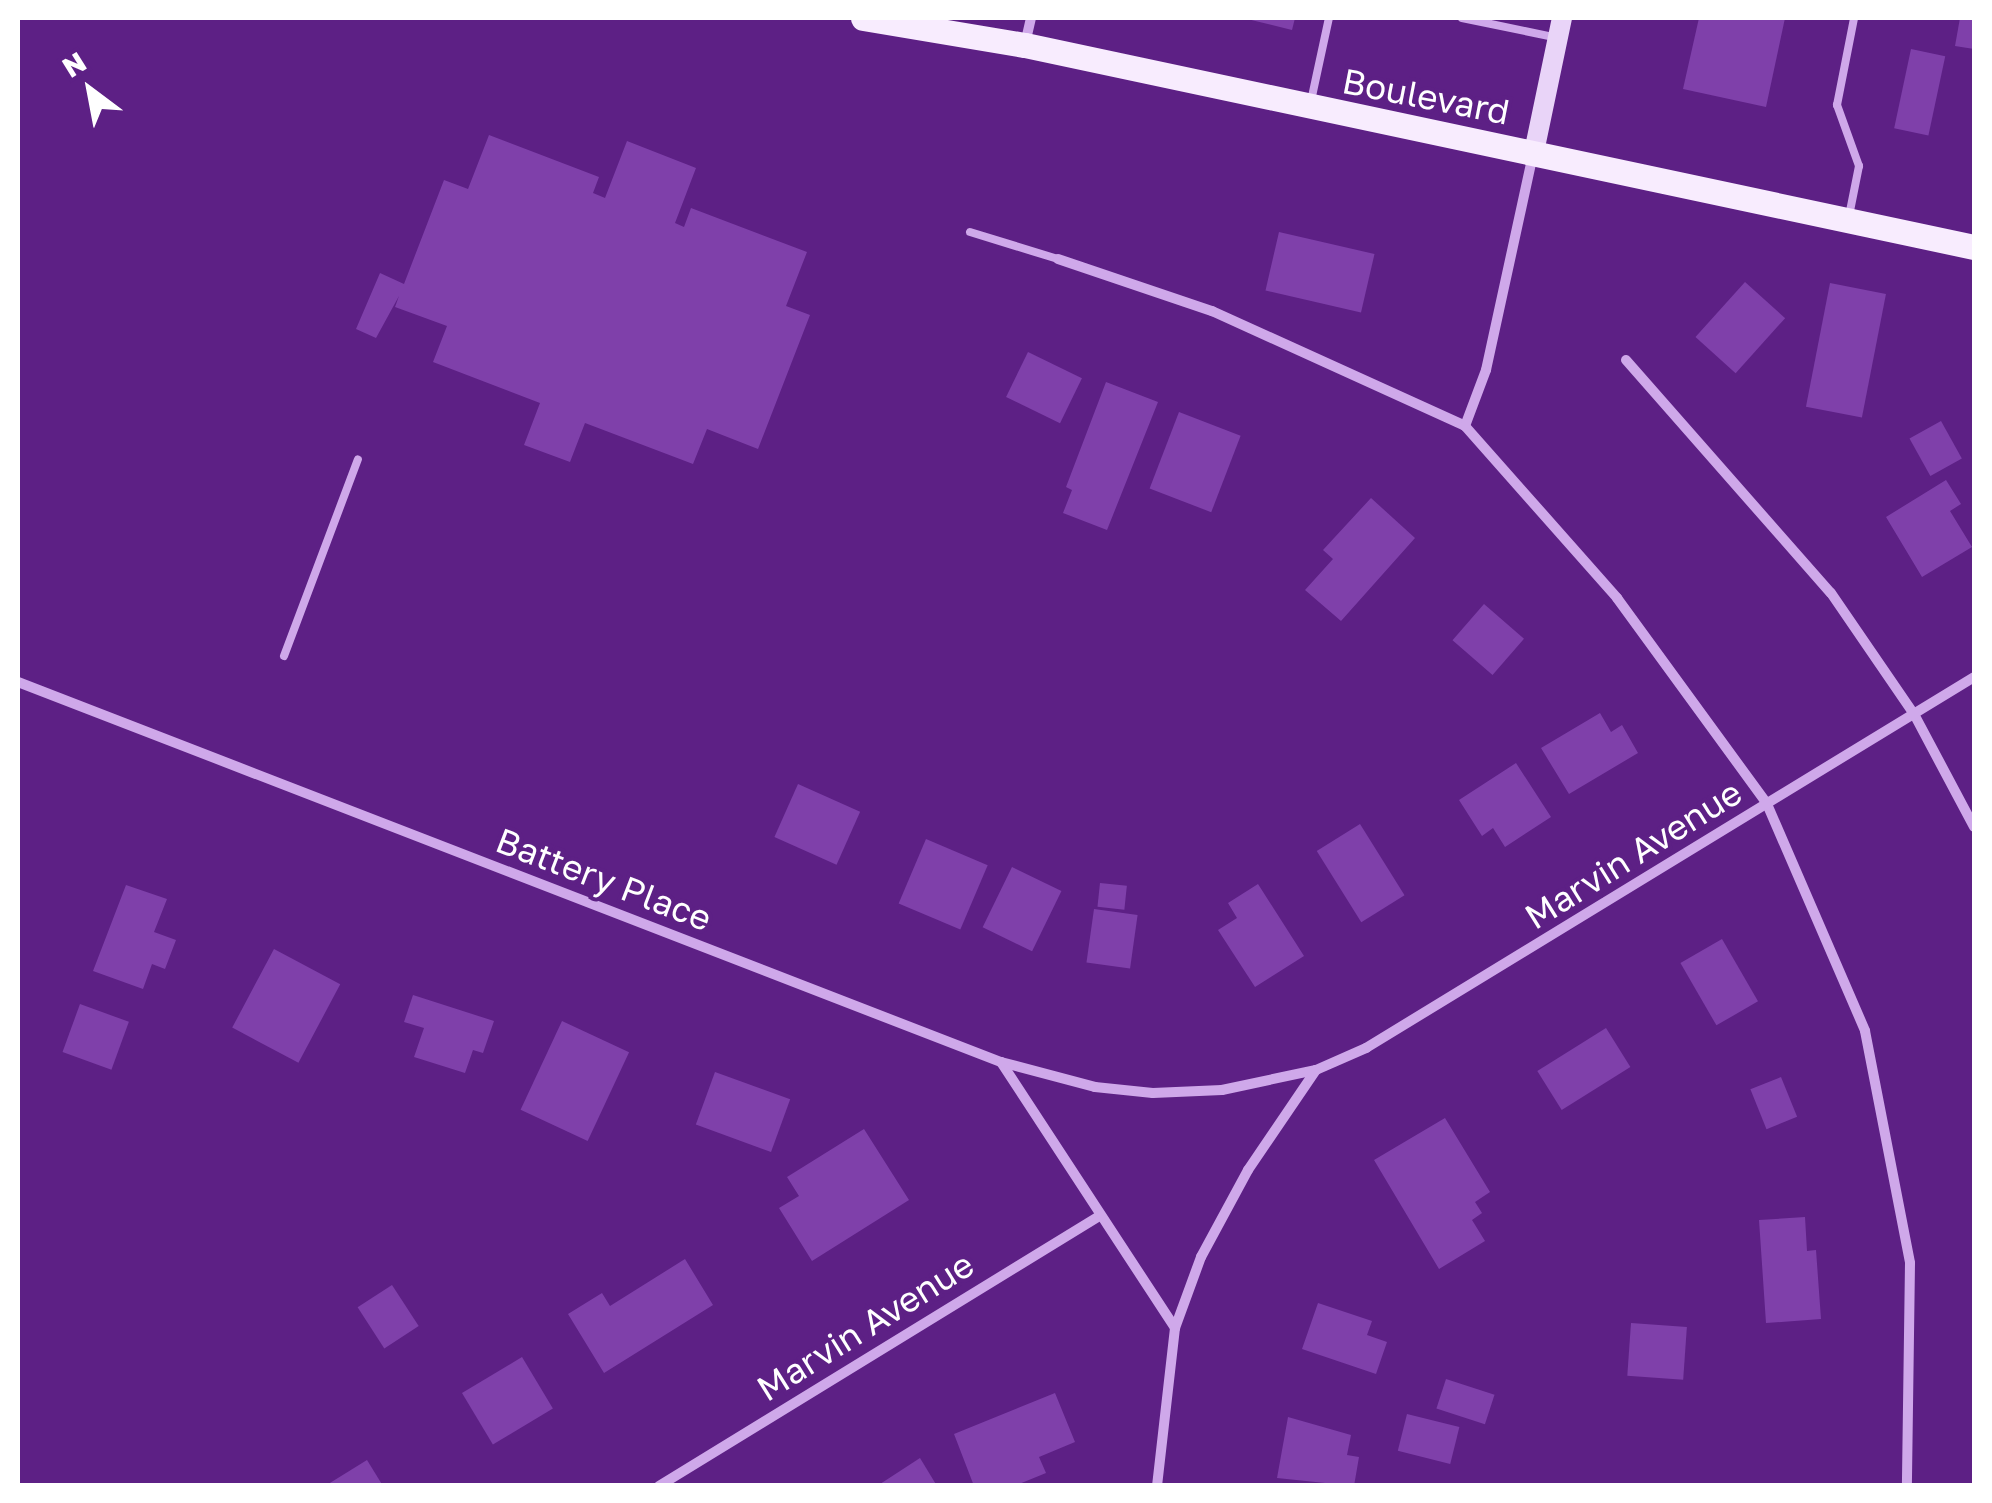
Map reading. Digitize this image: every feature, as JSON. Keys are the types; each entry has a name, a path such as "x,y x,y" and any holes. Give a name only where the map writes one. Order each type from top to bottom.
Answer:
{"main road":[{"name":"Boulevard","path":"863,18 1025,45 1309,109 1534,152 1974,247"}],"street":[{"path":"1025,45 1031,18"},
{"path":"1466,426 1486,370 1560,28"},
{"path":"1058,259 1212,311 1466,426 1617,598 1767,804 1868,1050 1910,1263 1907,1486"},
{"path":"1626,360 1832,593 1914,714 1974,827"},
{"name":"Marvin Avenue","path":"1000,1062 1096,1086 1153,1093 1222,1090 1316,1070 1366,1048 1974,677"},
{"name":"Battery Place","path":"18,682 1000,1062"},
{"path":"1000,1062 1176,1328"},
{"path":"1157,1486 1176,1328 1229,1204 1316,1070"},
{"name":"Marvin Avenue","path":"659,1486 1101,1215"}],"lane":[{"path":"1309,109 1329,18"},
{"path":"1462,18 1560,28"},
{"path":"1848,220 1859,166 1837,105 1854,18"},
{"path":"970,232 1058,259"},
{"path":"284,656 358,459"}],"building":[{"path":"1243,18 1295,18 1292,30"},
{"path":"1699,18 1785,18 1766,107 1683,89"},
{"path":"1960,18 1974,18 1974,49 1955,46"},
{"path":"1911,49 1945,56 1928,136 1894,128"},
{"path":"489,135 599,177 593,193 605,198 627,141 696,168 675,223 684,227 691,208 807,252 786,306 810,315 758,449 707,429 693,464 585,423 570,462 524,445 540,403 433,362 447,326 395,307 399,296 376,338 356,329 380,273 404,284 444,180 468,189"},
{"path":"1279,232 1374,254 1361,313 1266,290"},
{"path":"1745,282 1785,318 1736,373 1695,337"},
{"path":"1830,283 1886,294 1862,418 1806,407"},
{"path":"1028,352 1082,378 1060,423 1006,397"},
{"path":"1106,382 1158,402 1107,530 1063,513 1072,490 1066,487"},
{"path":"1179,412 1241,436 1211,512 1150,489"},
{"path":"1941,421 1962,459 1930,476 1910,438"},
{"path":"1946,480 1961,504 1950,511 1972,547 1922,577 1886,517"},
{"path":"1371,498 1415,538 1341,621 1305,590 1333,559 1323,550"},
{"path":"1484,604 1524,639 1493,675 1453,640"},
{"path":"1600,713 1611,732 1622,725 1638,753 1569,794 1541,748"},
{"path":"1516,763 1551,817 1505,847 1493,828 1482,836 1459,800"},
{"path":"798,784 860,812 837,865 774,837"},
{"path":"1360,824 1405,895 1361,922 1317,851"},
{"path":"926,839 988,865 960,930 899,903"},
{"path":"1012,867 1061,891 1032,951 983,927"},
{"path":"1100,883 1127,886 1124,910 1097,907"},
{"path":"1258,884 1304,956 1255,987 1218,930 1237,918 1228,903"},
{"path":"126,885 167,899 154,932 176,940 165,969 152,964 143,989 93,971"},
{"path":"1094,909 1138,915 1130,969 1086,962"},
{"path":"1722,939 1758,1001 1716,1025 1680,963"},
{"path":"274,949 340,984 298,1063 232,1028"},
{"path":"413,995 494,1021 483,1053 473,1050 465,1073 414,1057 424,1028 404,1022"},
{"path":"80,1004 129,1022 111,1070 63,1052"},
{"path":"562,1021 629,1052 588,1141 521,1110"},
{"path":"1606,1028 1630,1067 1562,1110 1537,1071"},
{"path":"715,1072 790,1099 771,1152 696,1125"},
{"path":"1781,1077 1797,1117 1767,1129 1750,1089"},
{"path":"1445,1118 1490,1192 1475,1202 1482,1213 1472,1220 1485,1241 1439,1269 1374,1160"},
{"path":"864,1129 909,1200 812,1261 779,1208 799,1196 787,1177"},
{"path":"1805,1217 1807,1251 1816,1250 1821,1319 1766,1323 1759,1220"},
{"path":"685,1259 713,1305 604,1373 568,1314 602,1293 610,1306"},
{"path":"392,1285 419,1326 384,1348 358,1307"},
{"path":"1318,1303 1372,1321 1367,1335 1387,1342 1376,1374 1302,1349"},
{"path":"1631,1323 1687,1327 1683,1380 1627,1376"},
{"path":"522,1357 553,1408 493,1444 462,1393"},
{"path":"1446,1379 1495,1395 1485,1424 1436,1408"},
{"path":"1055,1393 1075,1442 1039,1457 1046,1473 1014,1486 974,1486 954,1434"},
{"path":"1407,1414 1459,1427 1450,1464 1398,1451"},
{"path":"1288,1417 1351,1435 1347,1455 1359,1457 1354,1486 1277,1478"},
{"path":"920,1458 937,1486 877,1486"},
{"path":"367,1460 383,1486 325,1486"}]}
